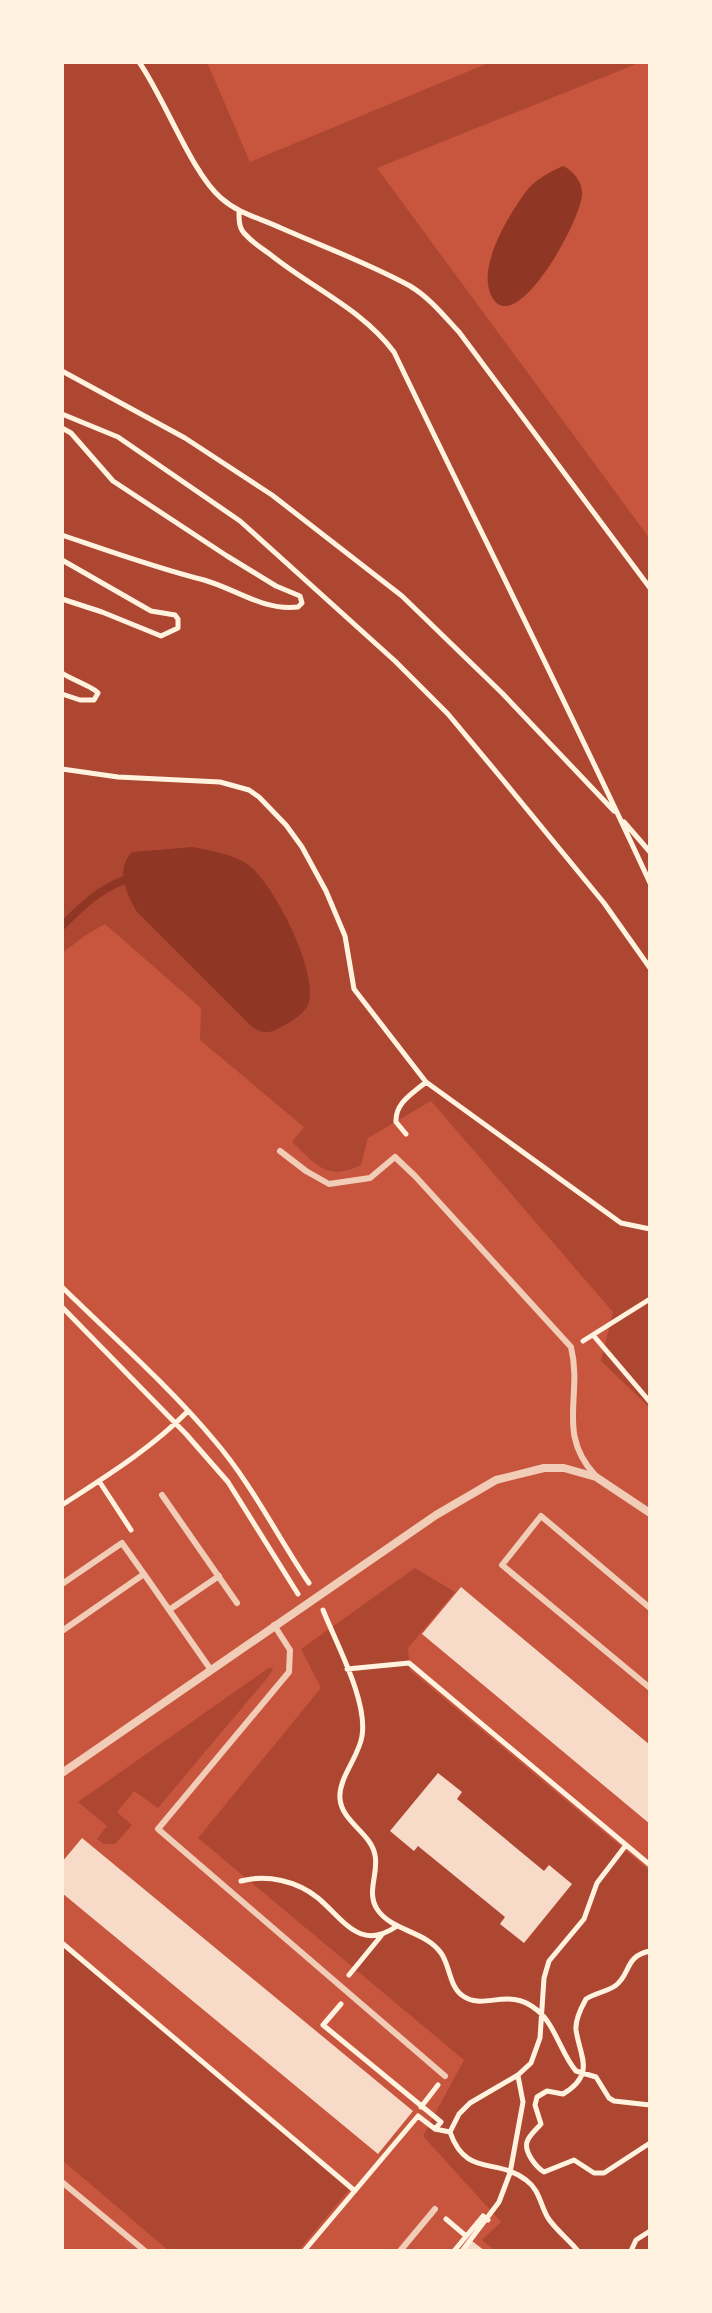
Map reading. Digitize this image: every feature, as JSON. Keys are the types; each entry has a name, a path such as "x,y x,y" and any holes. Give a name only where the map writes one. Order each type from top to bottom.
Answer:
{"street":[{"path":"62,1773 436,1515 496,1480 544,1468 564,1468 596,1477 650,1513"}],"lane":[{"path":"280,1151 329,1184 370,1178 395,1157 571,1347 576,1368 573,1440 582,1462 596,1477"},
{"path":"162,1495 237,1603"},
{"path":"650,1608 541,1516 502,1565 650,1688"},
{"path":"62,1584 122,1543 211,1670"},
{"path":"62,1631 144,1574"},
{"path":"169,1610 219,1576"},
{"path":"274,1625 290,1650 289,1672 158,1829 445,2076"},
{"path":"62,2182 145,2251"},
{"path":"400,2251 435,2209"}],"path":[{"path":"139,62 196,164 218,196 239,212 411,287 433,303 459,332 650,588"},
{"path":"239,212 239,223 244,234 355,313 380,333 394,352 650,883"},
{"path":"62,371 185,438 272,495 402,596 502,693 650,852"},
{"path":"62,414 97,427 130,445 240,521 395,661 448,714 503,780 604,903 650,968"},
{"path":"62,428 71,433 113,481 227,556 276,586 300,596 302,603 298,607 287,608 250,600 206,581 184,577 62,535"},
{"path":"62,560 151,611 175,615 178,628 161,636 62,599"},
{"path":"62,673 77,683 93,687 98,693 94,700 88,702 62,694"},
{"path":"62,769 118,777 220,782 249,790 269,806 302,847 326,891 345,936 354,989 426,1082 621,1223 650,1229"},
{"path":"406,1134 396,1122 397,1110 426,1082"},
{"path":"62,1287 214,1439 242,1476 317,1596 361,1710 362,1737 340,1799 345,1813 367,1838 375,1856 372,1894 377,1910 397,1926 430,1941 442,1954 455,1987 463,1997 479,2001 512,1997 526,2002 541,2012 571,2066 581,2075 599,2079 609,2098 614,2101 650,2105"},
{"path":"571,1347 650,1299"},
{"path":"62,1307 176,1423 228,1482 270,1545 304,1605"},
{"path":"593,1335 650,1402"},
{"path":"62,1505 99,1481 188,1411"},
{"path":"347,1669 409,1663 650,1865"},
{"path":"578,2251 547,2217 539,2195 526,2179 473,2163 456,2149 450,2132 459,2114 470,2103 518,2075 531,2063 540,2038 549,1961 584,1919 597,1883 626,1845"},
{"path":"224,1886 254,1878 271,1878 295,1885 316,1897 348,1928 368,1936 381,1936"},
{"path":"353,1971 381,1936 397,1926"},
{"path":"62,1943 355,2191"},
{"path":"650,1951 628,1964 616,1986 586,1999 577,2019 576,2030 585,2058 581,2075 572,2089 563,2094 547,2091 537,2097 535,2105 541,2124 527,2143 537,2168 544,2172 574,2160 594,2173 604,2173 650,2143"},
{"path":"349,1994 323,2025 441,2122 435,2129"},
{"path":"462,2251 488,2220 510,2173 523,2102 518,2075"},
{"path":"421,2107 445,2076"},
{"path":"304,2251 418,2116 435,2129 450,2132"},
{"path":"435,2209 466,2236"},
{"path":"454,2251 483,2216 488,2220"},
{"path":"631,2251 636,2240 650,2231"}],"shaded area":[{"path":"62,62 207,62 250,162 491,62 641,62 377,168 650,539 650,1408 601,1361 613,1312 431,1101 368,1138 361,1165 339,1172 322,1168 292,1142 304,1127 200,1040 201,1008 105,924 62,953"},
{"path":"563,166 577,178 582,191 573,223 553,261 528,293 515,303 500,305 492,297 488,283 488,269 498,240 528,189 540,178"},
{"path":"193,847 231,856 251,867 272,893 293,932 308,973 308,1005 298,1016 276,1030 265,1032 252,1027 137,912 129,897 123,874 132,852"},
{"path":"415,1568 455,1592 408,1648 410,1670 650,1871 650,2251 495,2251 482,2240 501,2222 423,2136 464,2060 198,1838 321,1688 301,1649"},
{"path":"270,1667 273,1670 268,1677 158,1808 134,1791 117,1812 132,1825 115,1844 104,1844 97,1839 107,1826 78,1802"},
{"path":"62,1944 350,2189 298,2251 169,2251 62,2160"}],"building":[{"path":"461,1587 650,1745 650,1824 422,1634"},
{"path":"438,1773 462,1792 457,1799 544,1871 549,1865 572,1884 524,1943 500,1924 505,1917 418,1846 414,1851 390,1831"},
{"path":"82,1838 413,2111 378,2154 62,1893 62,1862"},
{"path":"472,2241 485,2251 463,2251"}],"waterway":[{"path":"62,926 98,894 124,880"}]}
